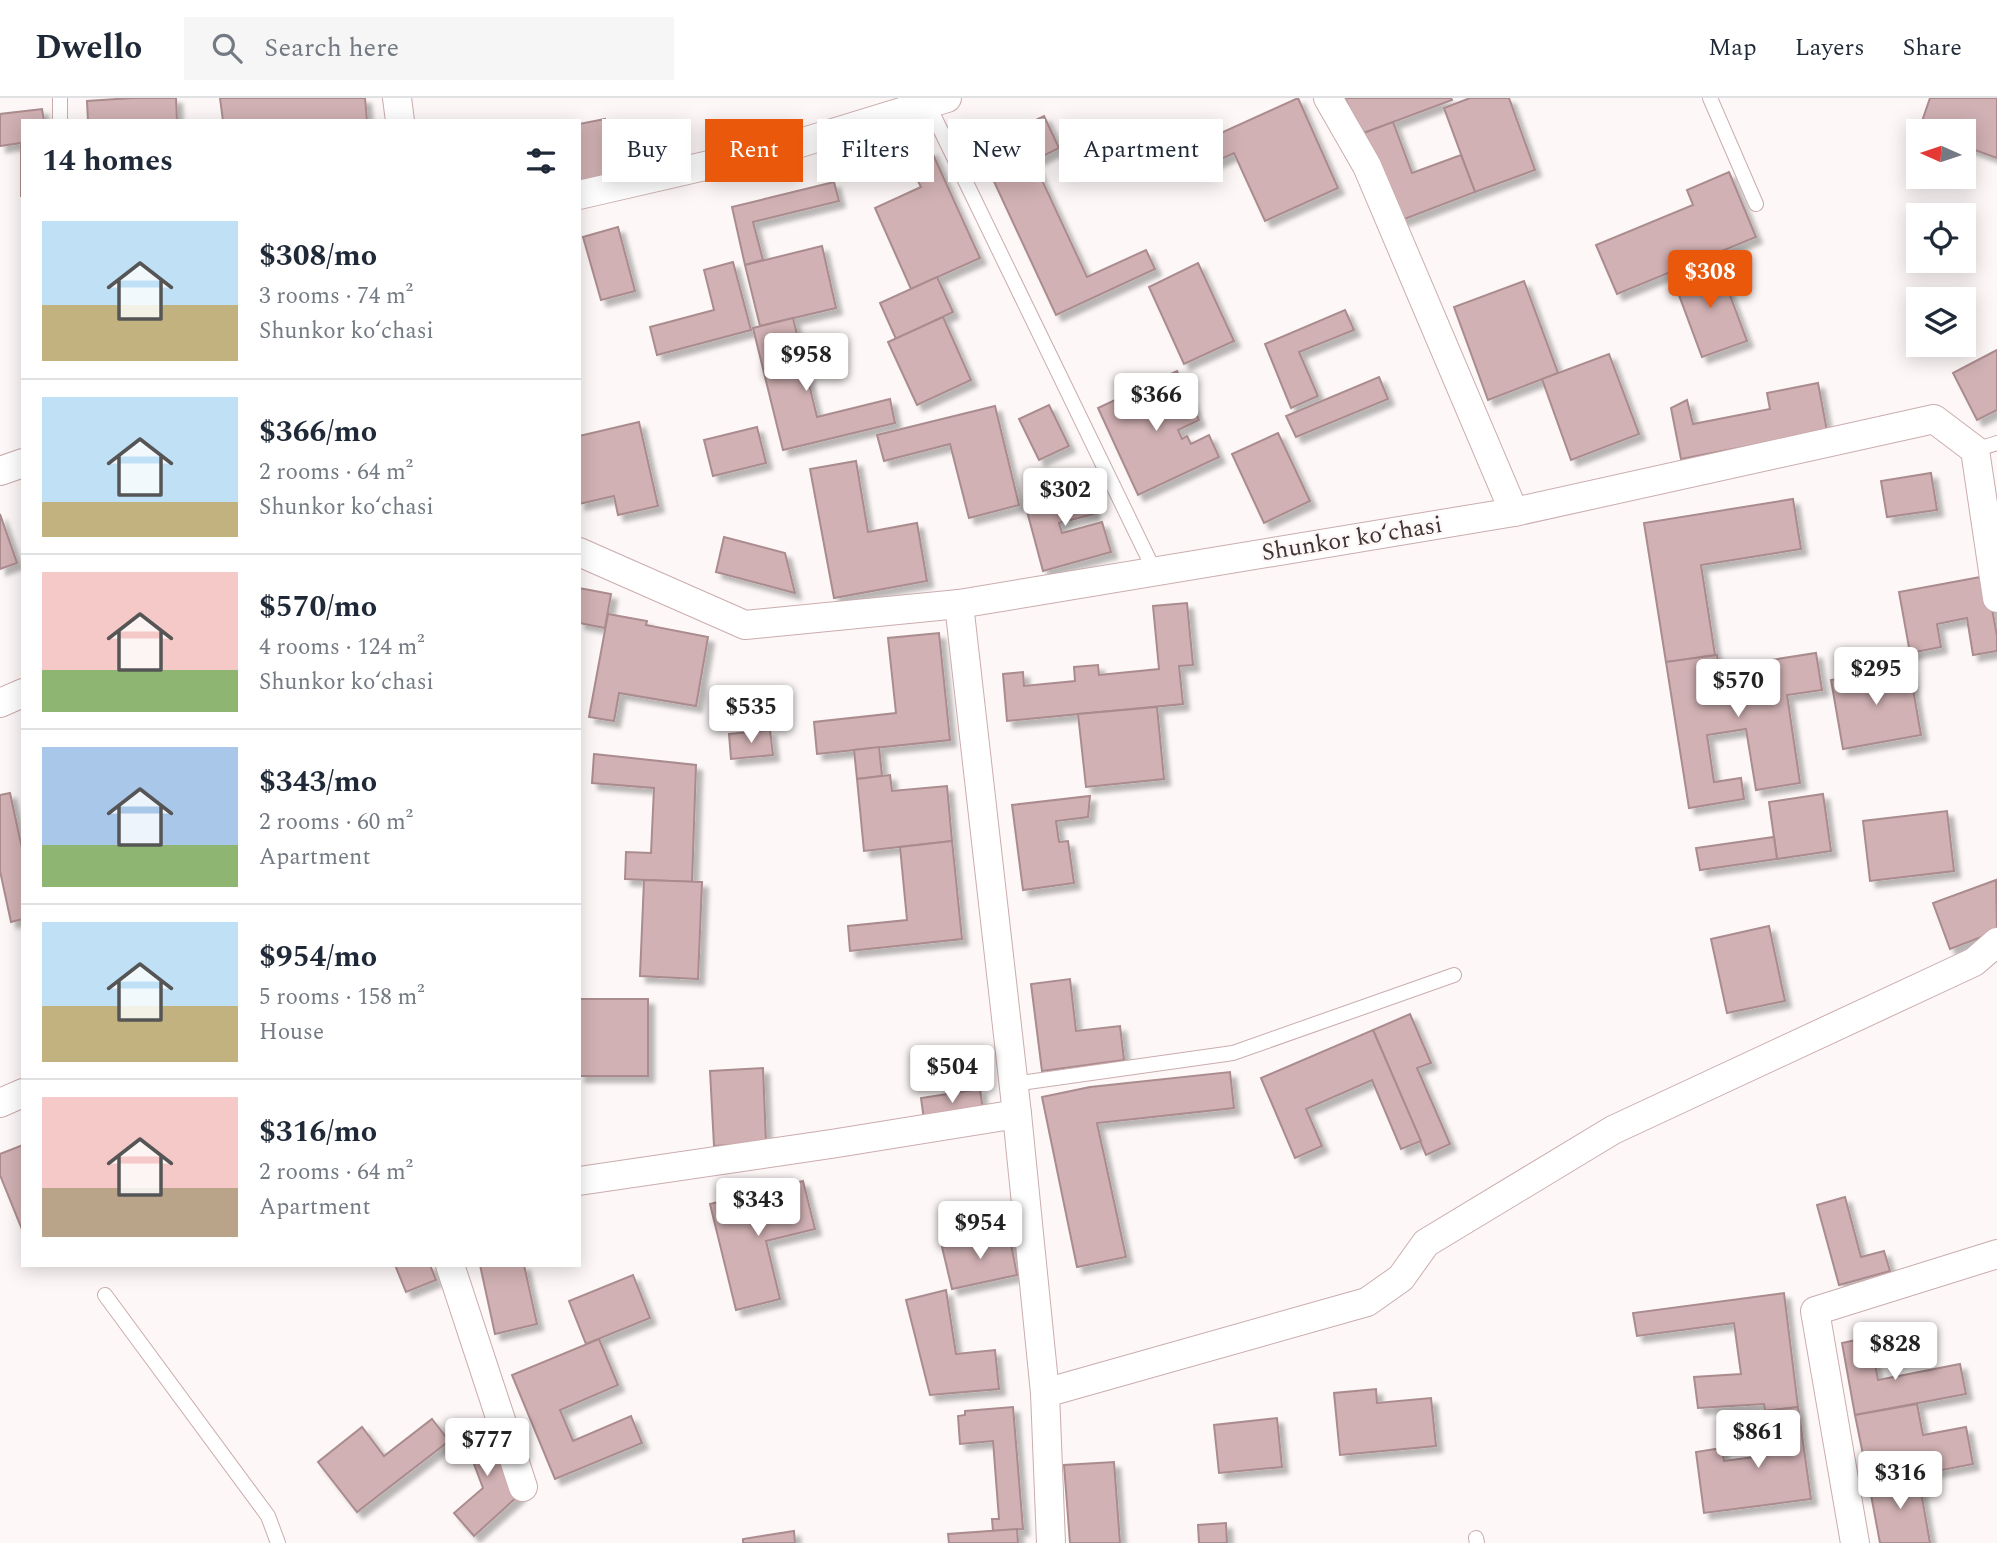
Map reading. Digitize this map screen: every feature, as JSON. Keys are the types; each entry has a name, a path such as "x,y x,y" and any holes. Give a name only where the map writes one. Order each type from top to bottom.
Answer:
{"street":[{"path":"397,98 400,119"},
{"path":"1328,98 1367,166 1514,512"},
{"path":"581,195 787,147 938,101"},
{"name":"Shunkor koʻchasi","path":"581,553 745,625 959,604 1514,512 1934,419 1986,447 1997,598"},
{"path":"0,471 21,464"},
{"path":"959,604 1017,1114 1045,1393 1051,1543"},
{"path":"0,703 21,694"},
{"path":"1045,1393 1367,1302 1401,1278 1426,1243 1613,1130 1974,962 1997,942"},
{"path":"0,1102 21,1094"},
{"path":"581,1181 1017,1114"},
{"path":"1855,1543 1815,1311 1997,1254"},
{"path":"451,1267 523,1487"}],"lane":[{"path":"60,98 60,119"},
{"path":"1710,98 1756,205"},
{"path":"938,101 1155,572"},
{"path":"1013,1084 1233,1053 1454,975"},
{"path":"105,1295 268,1516 278,1543"}],"building":[{"path":"176,98 177,119 88,119 87,101"},
{"path":"220,98 365,98 367,119 223,119"},
{"path":"1298,98 1338,188 1265,221 1234,153 1223,158 1223,132"},
{"path":"1345,98 1451,98 1452,100 1361,134"},
{"path":"1470,98 1509,98 1535,170 1475,192 1444,108"},
{"path":"1930,98 1997,98 1997,158 1976,150 1976,119 1923,119"},
{"path":"42,109 44,119 21,119 21,143 0,146 0,114"},
{"path":"1044,116 1059,148 1045,155 1045,119 1038,119"},
{"path":"602,120 602,181 581,185 581,124"},
{"path":"1393,122 1412,173 1461,155 1475,192 1394,223 1361,134"},
{"path":"934,157 980,258 911,289 875,208 921,187 918,182 934,182"},
{"path":"1729,172 1756,237 1617,294 1596,245 1693,205 1687,190"},
{"path":"834,182 839,201 753,222 763,260 745,265 732,207"},
{"path":"994,182 1043,182 1087,277 1146,250 1155,269 1056,315"},
{"path":"618,227 635,291 601,300 583,237"},
{"path":"822,246 836,308 760,326 745,265"},
{"path":"733,262 751,330 657,355 650,327 714,310 704,270"},
{"path":"1198,263 1234,341 1184,364 1149,287"},
{"path":"1718,263 1747,341 1702,357 1673,279"},
{"path":"937,277 953,312 896,339 880,303"},
{"path":"1524,281 1558,373 1488,400 1454,307"},
{"path":"1345,310 1354,330 1299,352 1318,396 1291,408 1265,344"},
{"path":"943,317 971,380 917,405 888,342"},
{"path":"793,318 817,417 890,399 895,423 783,450 753,328"},
{"path":"1997,350 1997,410 1977,420 1953,373"},
{"path":"1609,354 1639,434 1571,460 1542,379"},
{"path":"1177,371 1199,420 1178,430 1182,439 1187,436 1191,444 1209,435 1219,457 1138,495 1098,408"},
{"path":"1379,377 1388,399 1296,437 1286,416"},
{"path":"1818,383 1827,431 1681,459 1671,408 1687,400 1693,424 1770,409 1767,393"},
{"path":"1049,405 1069,446 1039,460 1019,419"},
{"path":"995,406 1019,505 969,518 950,444 884,461 877,435"},
{"path":"639,422 658,506 618,515 614,496 581,504 581,436"},
{"path":"757,427 766,463 713,476 704,440"},
{"path":"1278,433 1310,501 1264,523 1232,454"},
{"path":"856,461 868,532 917,523 927,581 834,598 810,469"},
{"path":"1931,473 1937,510 1887,517 1881,481"},
{"path":"1086,483 1094,514 1059,523 1062,533 1102,522 1111,552 1043,571 1024,500"},
{"path":"1793,499 1801,549 1701,565 1715,655 1666,662 1644,523"},
{"path":"0,514 17,563 0,569"},
{"path":"724,537 785,553 795,593 716,572"},
{"path":"1986,576 1997,636 1997,651 1973,655 1967,618 1937,624 1941,647 1910,653 1899,592"},
{"path":"581,588 611,594 605,628 581,623"},
{"path":"1187,603 1193,665 1179,666 1183,704 1007,721 1003,674 1023,672 1024,686 1075,681 1074,667 1098,665 1099,675 1159,669 1153,606"},
{"path":"608,614 647,621 646,625 708,637 696,706 619,693 614,721 589,717"},
{"path":"939,633 950,740 817,754 814,722 896,713 888,638"},
{"path":"1816,653 1822,690 1787,695 1800,783 1756,790 1746,729 1707,735 1714,782 1741,778 1744,799 1689,808 1666,662 1717,655 1719,668"},
{"path":"1909,666 1921,735 1843,749 1831,680"},
{"path":"1157,707 1164,779 1086,787 1078,714"},
{"path":"770,730 773,755 731,759 729,734"},
{"path":"879,747 882,776 857,779 854,750"},
{"path":"594,754 696,765 692,882 625,879 626,852 651,853 654,788 592,783"},
{"path":"890,775 892,791 947,786 952,841 864,851 857,779"},
{"path":"10,793 21,844 21,920 11,922 0,871 0,795"},
{"path":"1823,794 1831,851 1777,859 1769,802"},
{"path":"1090,796 1088,817 1056,821 1059,842 1068,841 1074,883 1023,890 1012,805"},
{"path":"1947,811 1954,871 1870,881 1863,821"},
{"path":"1774,837 1777,859 1700,870 1696,848"},
{"path":"952,841 962,939 850,951 848,926 907,920 900,847"},
{"path":"644,880 702,882 698,979 640,976"},
{"path":"1996,880 1997,931 1950,949 1933,903"},
{"path":"1769,926 1785,1001 1727,1013 1711,939"},
{"path":"1070,979 1076,1031 1120,1026 1124,1060 1042,1071 1031,984"},
{"path":"581,999 648,999 648,1076 581,1076"},
{"path":"1410,1014 1431,1063 1417,1068 1450,1144 1426,1155 1373,1030"},
{"path":"1373,1030 1421,1141 1401,1149 1372,1080 1306,1109 1322,1146 1295,1158 1261,1078"},
{"path":"763,1068 766,1143 714,1146 710,1071"},
{"path":"1230,1072 1234,1108 1097,1123 1126,1257 1077,1267 1042,1097 1090,1087"},
{"path":"980,1089 983,1111 924,1120 921,1098"},
{"path":"21,1146 21,1227 0,1175 0,1154"},
{"path":"803,1181 815,1229 766,1241 780,1299 736,1310 710,1204"},
{"path":"1845,1197 1861,1257 1884,1251 1890,1271 1839,1285 1817,1205"},
{"path":"1009,1234 1017,1275 952,1289 942,1247"},
{"path":"396,1267 431,1267 436,1280 406,1292"},
{"path":"480,1267 524,1267 537,1324 495,1334"},
{"path":"633,1275 650,1318 586,1344 569,1301"},
{"path":"946,1290 956,1354 995,1350 999,1389 930,1395 906,1300"},
{"path":"1784,1293 1798,1407 1765,1411 1764,1404 1698,1408 1694,1377 1741,1374 1734,1323 1637,1336 1633,1313"},
{"path":"1870,1337 1878,1380 1960,1364 1966,1394 1855,1415 1842,1343"},
{"path":"599,1339 618,1385 560,1410 573,1441 631,1416 642,1443 555,1479 512,1375"},
{"path":"1376,1389 1377,1403 1431,1398 1436,1446 1340,1455 1334,1393"},
{"path":"1917,1404 1923,1435 1966,1427 1973,1464 1869,1484 1855,1415"},
{"path":"1013,1407 1023,1529 993,1531 992,1519 999,1519 993,1441 960,1444 958,1416 965,1415 965,1411"},
{"path":"1798,1407 1811,1499 1704,1513 1696,1452 1722,1448 1724,1461 1770,1455 1765,1411"},
{"path":"489,1417 519,1495 474,1536 454,1513 483,1488 462,1432"},
{"path":"1277,1418 1282,1467 1219,1473 1214,1425"},
{"path":"432,1419 449,1441 357,1512 318,1462 362,1427 384,1456"},
{"path":"1114,1462 1120,1543 1070,1543 1064,1465"},
{"path":"1918,1475 1930,1543 1880,1543 1869,1484"},
{"path":"1226,1523 1227,1543 1199,1543 1198,1525"},
{"path":"1017,1529 1018,1543 949,1543 948,1534"},
{"path":"794,1531 795,1543 743,1543 743,1539"}]}
